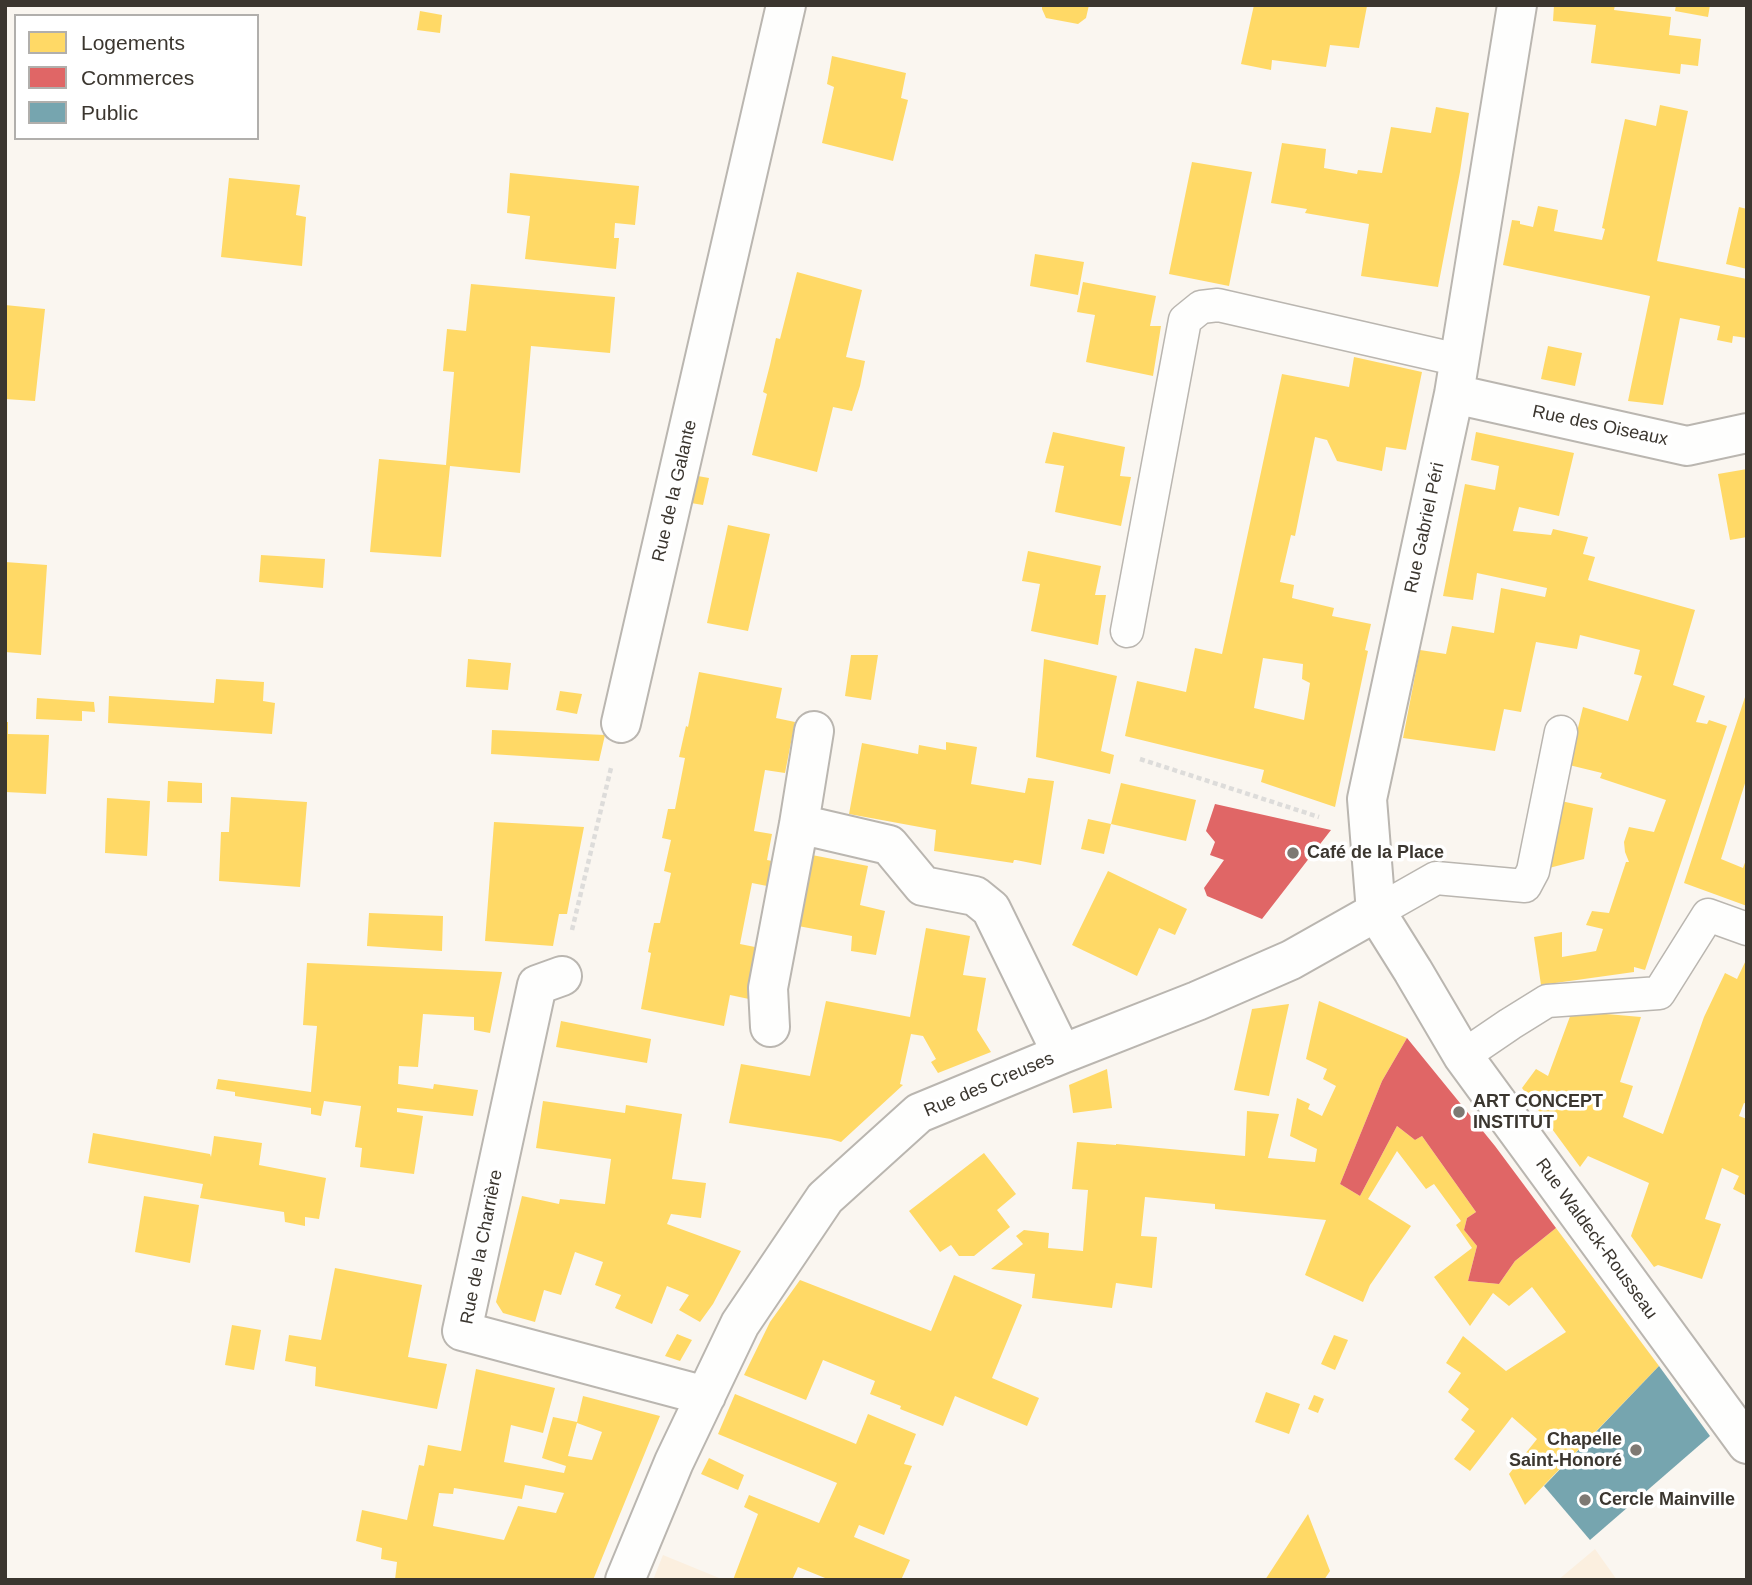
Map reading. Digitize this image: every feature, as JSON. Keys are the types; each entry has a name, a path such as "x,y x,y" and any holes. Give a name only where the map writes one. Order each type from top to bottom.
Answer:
{"street":[{"name":"Rue de la Galante","path":"621,723 786,5"},
{"name":"Rue Gabriel Péri","path":"1456,1044 1376,912 1367,799 1456,377 1517,5"},
{"name":"Rue des Oiseaux","path":"1456,377 1687,446 1747,433"},
{"path":"769,1027 768,988 814,730"},
{"path":"799,824 889,845 923,886 975,896 991,909 1062,1054"},
{"name":"Rue des Creuses","path":"625,1580 674,1462 740,1324 825,1198 919,1113 1197,1001 1290,960 1376,912"},
{"name":"Rue de la Charrière","path":"562,976 537,985 462,1331 706,1396"},
{"name":"Rue Waldeck-Rousseau","path":"1456,1044 1747,1444"}],"lane":[{"path":"1127,631 1185,320 1193,313 1201,307 1218,305 1456,377"},
{"path":"1376,912 1436,878 1525,886 1533,871 1561,732"},
{"path":"1456,1044 1510,1024 1548,1001 1659,993 1707,915 1747,929"}],"path":[{"path":"562,976 621,723"},
{"path":"1140,759 1370,833"}],"shaded area":[{"path":"1595,1549 1617,1580 1558,1580"},
{"path":"663,1555 724,1580 653,1580"}],"building: Logements":[{"path":"1042,5 1089,5 1086,18 1078,24 1046,18"},
{"path":"1254,5 1367,6 1359,48 1330,45 1326,67 1272,60 1271,70 1241,64"},
{"path":"1554,5 1615,5 1614,10 1671,17 1669,35 1701,39 1698,66 1681,64 1680,74 1591,63 1596,25 1553,21"},
{"path":"1676,5 1710,5 1708,17 1675,11"},
{"path":"420,11 442,15 440,33 417,30"},
{"path":"832,56 906,73 901,98 908,100 893,161 822,143 834,87 827,84"},
{"path":"1660,105 1688,111 1657,261 1747,279 1747,338 1733,336 1732,343 1717,340 1720,326 1680,318 1663,405 1628,401 1650,296 1503,265 1512,220 1533,227 1538,206 1558,210 1554,231 1602,240 1605,229 1602,228 1625,119 1656,126"},
{"path":"1436,107 1469,113 1438,287 1361,276 1369,224 1305,213 1307,209 1271,203 1282,143 1326,149 1324,168 1357,174 1358,170 1382,173 1391,127 1431,133"},
{"path":"1192,162 1252,172 1229,286 1169,274"},
{"path":"510,173 639,186 635,225 615,223 614,238 619,238 616,269 525,259 530,216 507,213"},
{"path":"229,178 300,185 296,215 306,217 302,266 221,257"},
{"path":"1739,207 1747,209 1747,269 1726,264"},
{"path":"1035,254 1084,262 1078,295 1030,286"},
{"path":"797,272 862,290 846,357 865,361 860,386 852,411 833,407 817,472 752,455 767,394 763,392 776,338 780,339"},
{"path":"1083,282 1156,296 1150,326 1161,326 1153,376 1086,362 1095,315 1077,312"},
{"path":"471,284 615,297 610,353 531,346 520,473 450,466 441,557 370,552 379,459 446,465 454,372 443,371 447,329 466,331"},
{"path":"5,305 45,309 35,401 5,399"},
{"path":"1548,346 1582,353 1575,386 1541,379"},
{"path":"1354,357 1422,372 1406,450 1386,447 1382,471 1337,461 1327,440 1315,437 1295,536 1291,535 1280,582 1294,585 1292,598 1334,608 1332,616 1371,624 1365,650 1368,651 1335,807 1261,782 1264,770 1125,736 1137,681 1186,692 1195,648 1222,654 1282,374 1349,387","holes":["1263,658 1303,664 1302,679 1310,683 1304,720 1254,708"]},
{"path":"1053,432 1125,447 1120,476 1131,477 1121,526 1055,512 1064,466 1045,463"},
{"path":"1476,432 1574,453 1559,516 1519,507 1513,531 1551,535 1553,529 1588,537 1583,554 1595,557 1588,580 1695,610 1673,685 1705,696 1696,722 1707,724 1709,720 1727,726 1645,970 1634,967 1634,972 1541,985 1534,937 1562,932 1562,957 1596,951 1603,929 1586,925 1592,911 1609,913 1626,862 1629,862 1624,842 1629,827 1654,832 1666,800 1600,778 1602,773 1569,765 1583,707 1628,721 1642,676 1634,674 1640,650 1580,635 1577,649 1536,642 1521,712 1504,709 1495,751 1403,738 1420,650 1446,654 1452,626 1494,633 1501,588 1545,597 1547,588 1477,573 1473,600 1443,596 1465,484 1495,490 1499,466 1471,460"},
{"path":"1747,469 1747,537 1730,540 1718,474"},
{"path":"692,475 709,478 703,505 685,502"},
{"path":"728,525 770,534 748,631 707,623"},
{"path":"1028,551 1101,566 1095,595 1106,595 1098,645 1031,631 1040,584 1022,581"},
{"path":"261,555 325,559 323,588 259,582"},
{"path":"5,562 47,565 41,655 5,652"},
{"path":"851,655 878,655 871,700 845,696"},
{"path":"468,659 511,663 508,690 466,687"},
{"path":"1044,659 1117,676 1101,751 1114,755 1110,774 1036,757"},
{"path":"699,672 782,688 776,718 795,722 785,773 765,770 754,831 772,834 767,860 777,862 772,887 752,883 740,944 760,948 749,999 730,995 724,1026 641,1009 654,923 660,923 671,873 664,871 671,840 662,838 668,809 675,809 685,758 679,757"},
{"path":"216,679 264,682 263,701 275,703 272,734 108,723 109,696 214,703"},
{"path":"560,691 582,694 577,714 556,710"},
{"path":"1746,694 1747,777 1721,859 1743,868 1747,857 1747,906 1684,883"},
{"path":"37,698 94,702 95,712 82,711 82,721 36,719"},
{"path":"5,722 8,722 8,734 49,735 46,794 5,792"},
{"path":"492,730 605,735 599,761 491,754"},
{"path":"946,742 977,747 971,784 1025,793 1028,778 1054,781 1041,865 934,851 936,830 849,814 862,743 918,754 919,745 946,750"},
{"path":"168,781 202,783 202,803 167,802"},
{"path":"1121,783 1196,800 1186,841 1111,824"},
{"path":"231,797 307,802 300,887 219,881 221,832 229,832"},
{"path":"107,798 150,801 147,856 105,853"},
{"path":"1561,801 1593,808 1584,859 1549,868"},
{"path":"1088,819 1111,824 1104,854 1081,849"},
{"path":"494,822 584,827 567,914 559,914 553,946 485,941"},
{"path":"812,855 868,866 860,905 885,911 876,955 851,951 852,936 798,926"},
{"path":"1108,871 1187,909 1175,935 1159,928 1137,976 1072,945"},
{"path":"369,913 443,916 442,951 367,946"},
{"path":"926,928 970,936 963,975 986,978 977,1030 991,1052 938,1073 931,1062 936,1059 923,1036 911,1034 900,1084 903,1085 841,1142 729,1123 741,1064 810,1076 826,1001 910,1017"},
{"path":"1747,958 1747,1104 1744,1103 1739,1116 1747,1119 1747,1196 1733,1189 1739,1176 1722,1168 1705,1219 1721,1224 1702,1279 1658,1265 1654,1267 1631,1236 1649,1183 1588,1156 1580,1167 1522,1088 1536,1069 1548,1076 1572,1011 1641,1017 1620,1082 1633,1086 1623,1117 1663,1134 1704,1017 1725,973 1737,979"},
{"path":"307,963 502,972 490,1033 474,1030 474,1017 423,1014 418,1067 399,1066 398,1084 433,1089 434,1084 478,1090 473,1116 397,1108 397,1112 423,1116 414,1174 360,1167 362,1148 355,1147 361,1106 324,1101 321,1116 311,1114 311,1108 235,1096 235,1092 216,1089 218,1079 311,1092 317,1026 303,1025"},
{"path":"1319,1001 1407,1038 1382,1081 1340,1184 1360,1196 1397,1126 1415,1140 1422,1136 1476,1212 1467,1218 1464,1230 1477,1246 1468,1281 1499,1284 1515,1261 1556,1228 1659,1366 1525,1505 1509,1474 1537,1439 1512,1417 1470,1471 1454,1459 1475,1431 1461,1420 1469,1409 1448,1392 1461,1373 1446,1363 1463,1336 1506,1371 1566,1332 1532,1287 1509,1306 1493,1293 1470,1326 1434,1277 1472,1248 1456,1225 1461,1221 1434,1184 1426,1189 1397,1151 1368,1199 1411,1226 1370,1285 1363,1302 1305,1275 1326,1220 1215,1209 1215,1204 1145,1197 1141,1236 1157,1237 1152,1288 1116,1283 1112,1308 1032,1298 1035,1274 991,1269 1023,1244 1016,1236 1024,1230 1049,1233 1048,1248 1083,1251 1088,1190 1072,1189 1077,1142 1245,1156 1247,1111 1279,1114 1268,1158 1315,1162 1317,1149 1290,1136 1297,1098 1310,1104 1308,1109 1322,1116 1336,1086 1323,1079 1327,1069 1306,1059"},
{"path":"1289,1004 1269,1096 1234,1090 1252,1009"},
{"path":"561,1021 651,1039 647,1063 556,1047"},
{"path":"1107,1069 1112,1108 1073,1113 1069,1085"},
{"path":"543,1101 625,1113 626,1105 682,1114 672,1179 706,1183 701,1218 671,1214 667,1224 741,1251 713,1304 700,1322 679,1310 689,1295 667,1286 652,1324 615,1308 621,1295 595,1285 603,1262 575,1252 561,1295 544,1290 535,1322 503,1313 496,1302 522,1196 559,1204 560,1199 605,1204 611,1159 536,1148"},
{"path":"93,1133 210,1154 211,1157 214,1136 262,1143 259,1165 326,1178 319,1219 305,1217 305,1226 285,1222 284,1212 200,1198 203,1184 88,1163"},
{"path":"984,1153 1016,1194 997,1210 1010,1227 974,1256 959,1256 951,1245 940,1252 909,1211"},
{"path":"144,1196 199,1205 190,1263 135,1252"},
{"path":"335,1268 422,1285 408,1357 447,1364 437,1409 315,1386 316,1367 285,1361 289,1335 321,1340"},
{"path":"954,1275 1022,1305 992,1378 1039,1398 1027,1426 955,1396 943,1426 870,1394 875,1381 823,1360 806,1400 744,1375 770,1322 800,1280 931,1331"},
{"path":"232,1325 261,1330 254,1370 225,1365"},
{"path":"677,1334 692,1340 680,1361 665,1356"},
{"path":"1334,1335 1348,1340 1335,1370 1321,1364"},
{"path":"476,1369 555,1388 543,1433 511,1425 504,1462 564,1473 566,1466 542,1458 553,1417 577,1422 583,1396 660,1416 593,1580 395,1580 397,1562 381,1559 382,1548 356,1541 362,1510 407,1520 419,1465 424,1466 428,1445 461,1451","holes":["577,1423 602,1432 592,1460 568,1456","525,1485 564,1493 556,1513 518,1506 504,1540 433,1526 439,1493 453,1494 454,1488 522,1499"]},
{"path":"1266,1392 1300,1404 1289,1434 1255,1422"},
{"path":"735,1394 856,1444 868,1414 916,1434 904,1464 912,1466 884,1535 859,1525 854,1537 910,1560 901,1580 830,1580 798,1567 792,1580 733,1580 758,1514 744,1507 749,1495 819,1523 837,1483 718,1434"},
{"path":"1314,1395 1324,1399 1318,1413 1308,1409"},
{"path":"709,1458 744,1475 738,1490 701,1474"},
{"path":"1308,1514 1330,1571 1324,1580 1265,1580"}],"building: Commerces":[{"path":"1215,804 1331,830 1262,919 1207,896 1204,888 1224,860 1210,855 1215,842 1206,831"},
{"path":"1407,1038 1495,1146 1556,1228 1515,1261 1499,1284 1468,1281 1477,1246 1464,1230 1467,1218 1476,1212 1422,1136 1415,1140 1397,1126 1360,1196 1340,1184 1382,1081"}],"building: Public":[{"name":"Chapelle Saint-Honoré","path":"1659,1366 1710,1436 1590,1540 1544,1486"}],"place":[{"name":"Café de la Place","path":"1293,853"},
{"name":"ART CONCEPT INSTITUT","path":"1459,1112"},
{"name":"Chapelle Saint-Honoré","path":"1636,1450"},
{"name":"Cercle Mainville","path":"1585,1500"}]}
